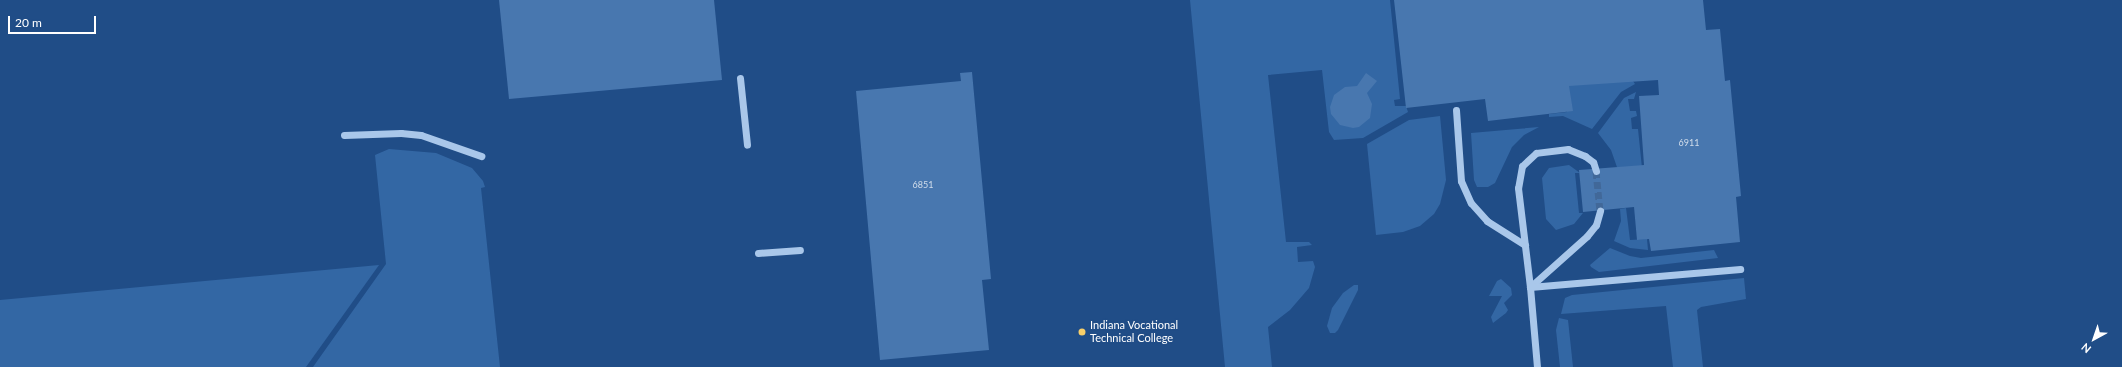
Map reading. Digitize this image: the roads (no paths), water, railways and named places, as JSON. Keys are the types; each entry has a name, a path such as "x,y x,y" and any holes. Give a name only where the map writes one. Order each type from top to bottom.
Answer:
{"lane":[{"path":"740,78 747,145"},
{"path":"1456,110 1461,181 1471,204 1487,220 1525,245"},
{"path":"344,135 401,133 421,136 481,156"},
{"path":"1537,367 1530,287 1518,188 1522,166 1528,158 1536,153 1568,149 1585,156 1593,162 1596,171"},
{"path":"1530,287 1587,236 1596,225 1600,211"},
{"path":"758,253 800,250"},
{"path":"1530,287 1740,270"}],"tunnel":[{"path":"1596,171 1600,211"}],"place":[{"name":"Indiana Vocational Technical College","path":"1082,332"}]}
